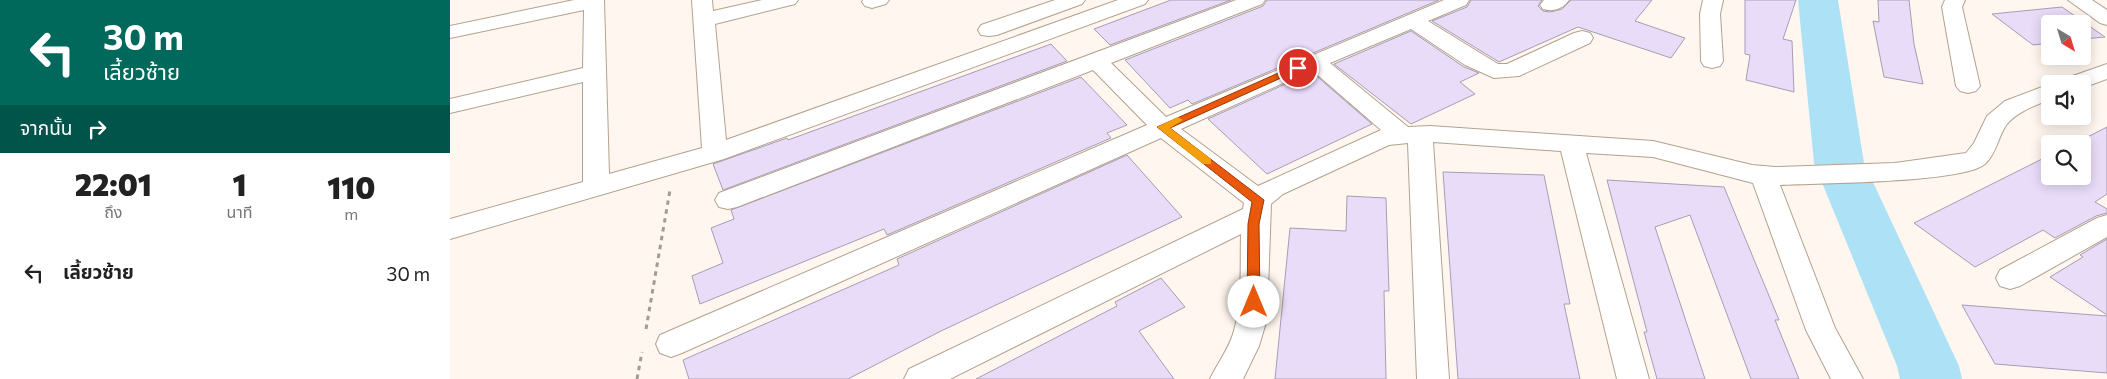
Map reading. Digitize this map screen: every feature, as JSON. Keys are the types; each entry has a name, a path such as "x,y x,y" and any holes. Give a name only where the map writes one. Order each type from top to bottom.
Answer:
{"street":[{"path":"714,153 702,10 788,0"},
{"path":"989,30 1075,0"},
{"path":"450,229 714,153 1138,0"},
{"path":"728,200 1255,0"},
{"path":"1712,61 1710,14 1714,0"},
{"path":"1955,0 1952,7 1968,86"},
{"path":"2078,0 2107,20"},
{"path":"450,32 594,1 596,187"},
{"path":"671,344 1162,127 1459,1"},
{"path":"1412,20 1473,60 1494,70 1510,71 1582,38"},
{"path":"1097,61 1162,127 1257,208"},
{"path":"1315,61 1411,135 1433,379"},
{"path":"2091,77 2107,71"},
{"path":"450,106 595,72"},
{"path":"920,379 1257,208 1274,188 1384,138 1411,135 1653,149 1763,175 1896,172 1954,165 1975,159 1985,146 1996,121 2013,106 2041,95"},
{"path":"1571,143 1633,379"},
{"path":"1763,175 1821,330 1847,379"},
{"path":"1231,374 1249,333 1254,302 1257,208"},
{"path":"2010,278 2107,225"}],"path":[{"path":"646,330 675,164"},
{"path":"637,379 642,350"}],"building":[{"path":"1171,0 1231,0 1110,45 1094,29"},
{"path":"1267,0 1439,0 1192,104 1188,100 1170,108 1125,60 1263,6"},
{"path":"1471,0 1542,0 1538,6 1543,11 1550,12 1562,9 1571,0 1652,0 1635,21 1685,38 1671,58 1578,27 1499,62 1432,21 1467,7"},
{"path":"1745,0 1796,0 1783,39 1792,41 1794,92 1746,80 1750,55 1745,54"},
{"path":"1878,0 1909,0 1914,44 1923,84 1884,77 1873,21 1879,22"},
{"path":"2062,7 2073,15 2041,15 2041,44 2033,45 1992,14"},
{"path":"2091,27 2105,37 2091,38"},
{"path":"1411,31 1464,67 1479,73 1460,82 1475,94 1411,124 1334,64"},
{"path":"1051,44 1067,61 723,190 713,164 787,138 788,140"},
{"path":"1312,72 1372,124 1267,174 1208,119"},
{"path":"1081,77 1127,125 1107,133 1111,138 887,235 884,229 700,304 692,276 723,263 711,228 734,219 731,210"},
{"path":"2107,127 2107,194 2095,202 2107,209 2107,213 2096,216 2055,238 2043,230 1975,267 1914,223 2041,160 2041,185 2091,185 2091,135"},
{"path":"1127,155 1182,217 939,332 848,379 689,379 683,360 899,265 897,259"},
{"path":"1443,172 1544,175 1570,304 1564,304 1580,379 1458,379"},
{"path":"1607,180 1724,187 1779,320 1775,320 1799,379 1751,379 1690,215 1655,227 1705,379 1657,379 1644,332 1647,332"},
{"path":"1347,196 1386,198 1389,291 1384,291 1386,379 1275,379 1290,228 1346,231"},
{"path":"2107,239 2107,315 2050,277 2083,257 2080,255"},
{"path":"1161,278 1185,307 1139,331 1174,379 976,379 1117,306 1115,302"},
{"path":"1962,305 2107,316 2107,373 1995,364"}],"waterway":[{"path":"1818,0 1839,163 1928,366 1931,379"}],"slow traffic":[{"path":"1178,120 1162,127 1207,161"}],"route":[{"path":"1254,302 1254,224 1258,200 1162,127 1298,68"}]}
